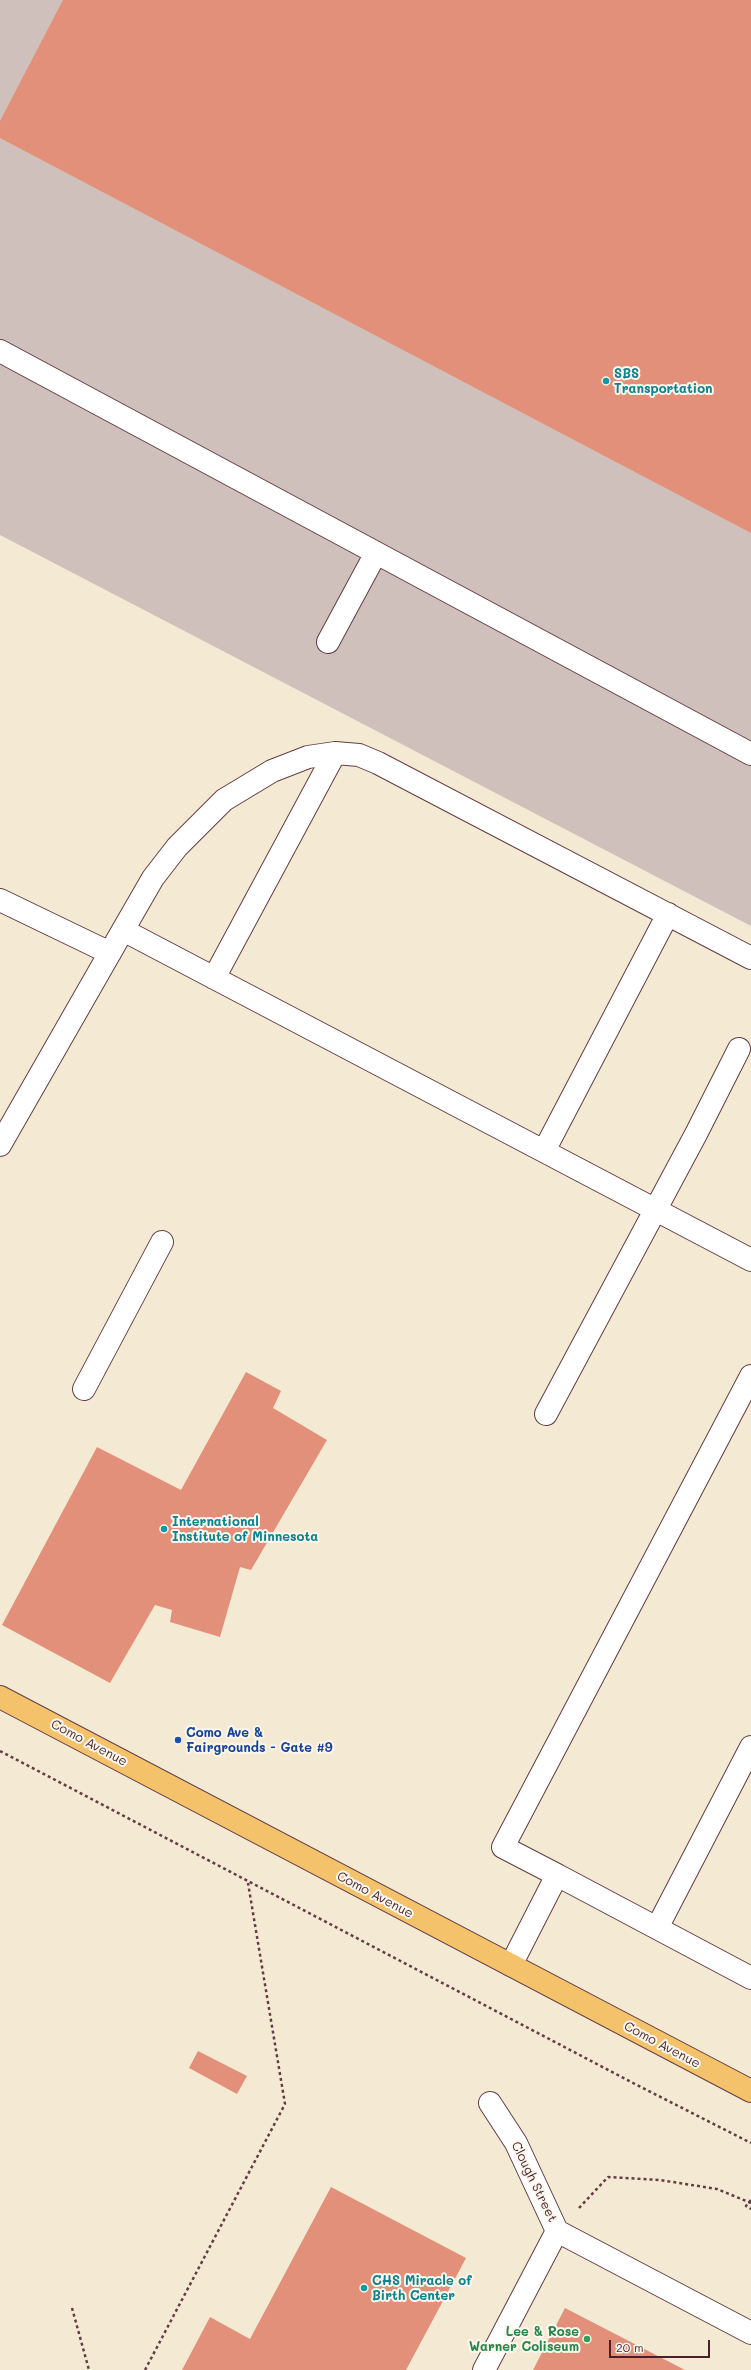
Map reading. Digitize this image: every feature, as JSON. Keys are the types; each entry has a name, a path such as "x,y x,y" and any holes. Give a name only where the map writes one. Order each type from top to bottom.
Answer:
{"main road":[{"name":"Como Avenue","path":"0,1697 751,2091"}],"street":[{"path":"0,351 751,754"},
{"path":"328,642 376,553"},
{"path":"214,978 335,753"},
{"path":"0,1145 154,878 178,847 224,800 272,771 308,757 335,753 359,755 378,763 751,958"},
{"path":"0,900 110,953"},
{"path":"544,1151 668,914"},
{"path":"123,930 751,1260"},
{"path":"546,1414 739,1049"},
{"path":"84,1389 162,1242"},
{"path":"751,1376 503,1847 751,1978"},
{"path":"657,1928 751,1747"},
{"path":"511,1965 557,1875"},
{"name":"Clough Street","path":"484,2370 557,2231 516,2143 490,2103"},
{"path":"557,2231 751,2333"}],"path":[{"path":"0,1751 248,1882 751,2142"},
{"path":"145,2370 285,2104 248,1882"},
{"path":"557,2231 608,2177 660,2180 717,2189 751,2203"},
{"path":"751,2200 746,2206 751,2209"},
{"path":"72,2308 89,2370"}],"shaded area":[{"path":"0,0 751,0 751,926 0,535"}],"building":[{"name":"SBS Transportation","path":"63,0 751,0 751,533 0,138 0,121"},
{"name":"International Institute of Minnesota","path":"246,1372 281,1391 273,1408 327,1440 251,1570 240,1567 220,1637 170,1622 172,1610 155,1605 110,1683 2,1625 97,1447 181,1490"},
{"path":"198,2051 247,2076 237,2094 189,2068"},
{"name":"CHS Miracle of Birth Center","path":"331,2187 466,2258 406,2370 182,2370 210,2317 250,2339"},
{"name":"Lee & Rose Warner Coliseum","path":"565,2308 685,2370 533,2370"}],"place":[{"name":"SBS Transportation","path":"606,381"},
{"name":"International Institute of Minnesota","path":"164,1529"},
{"name":"Como Ave & Fairgrounds - Gate #9","path":"178,1740"},
{"name":"CHS Miracle of Birth Center","path":"364,2288"},
{"name":"Lee & Rose Warner Coliseum","path":"587,2339"}]}
